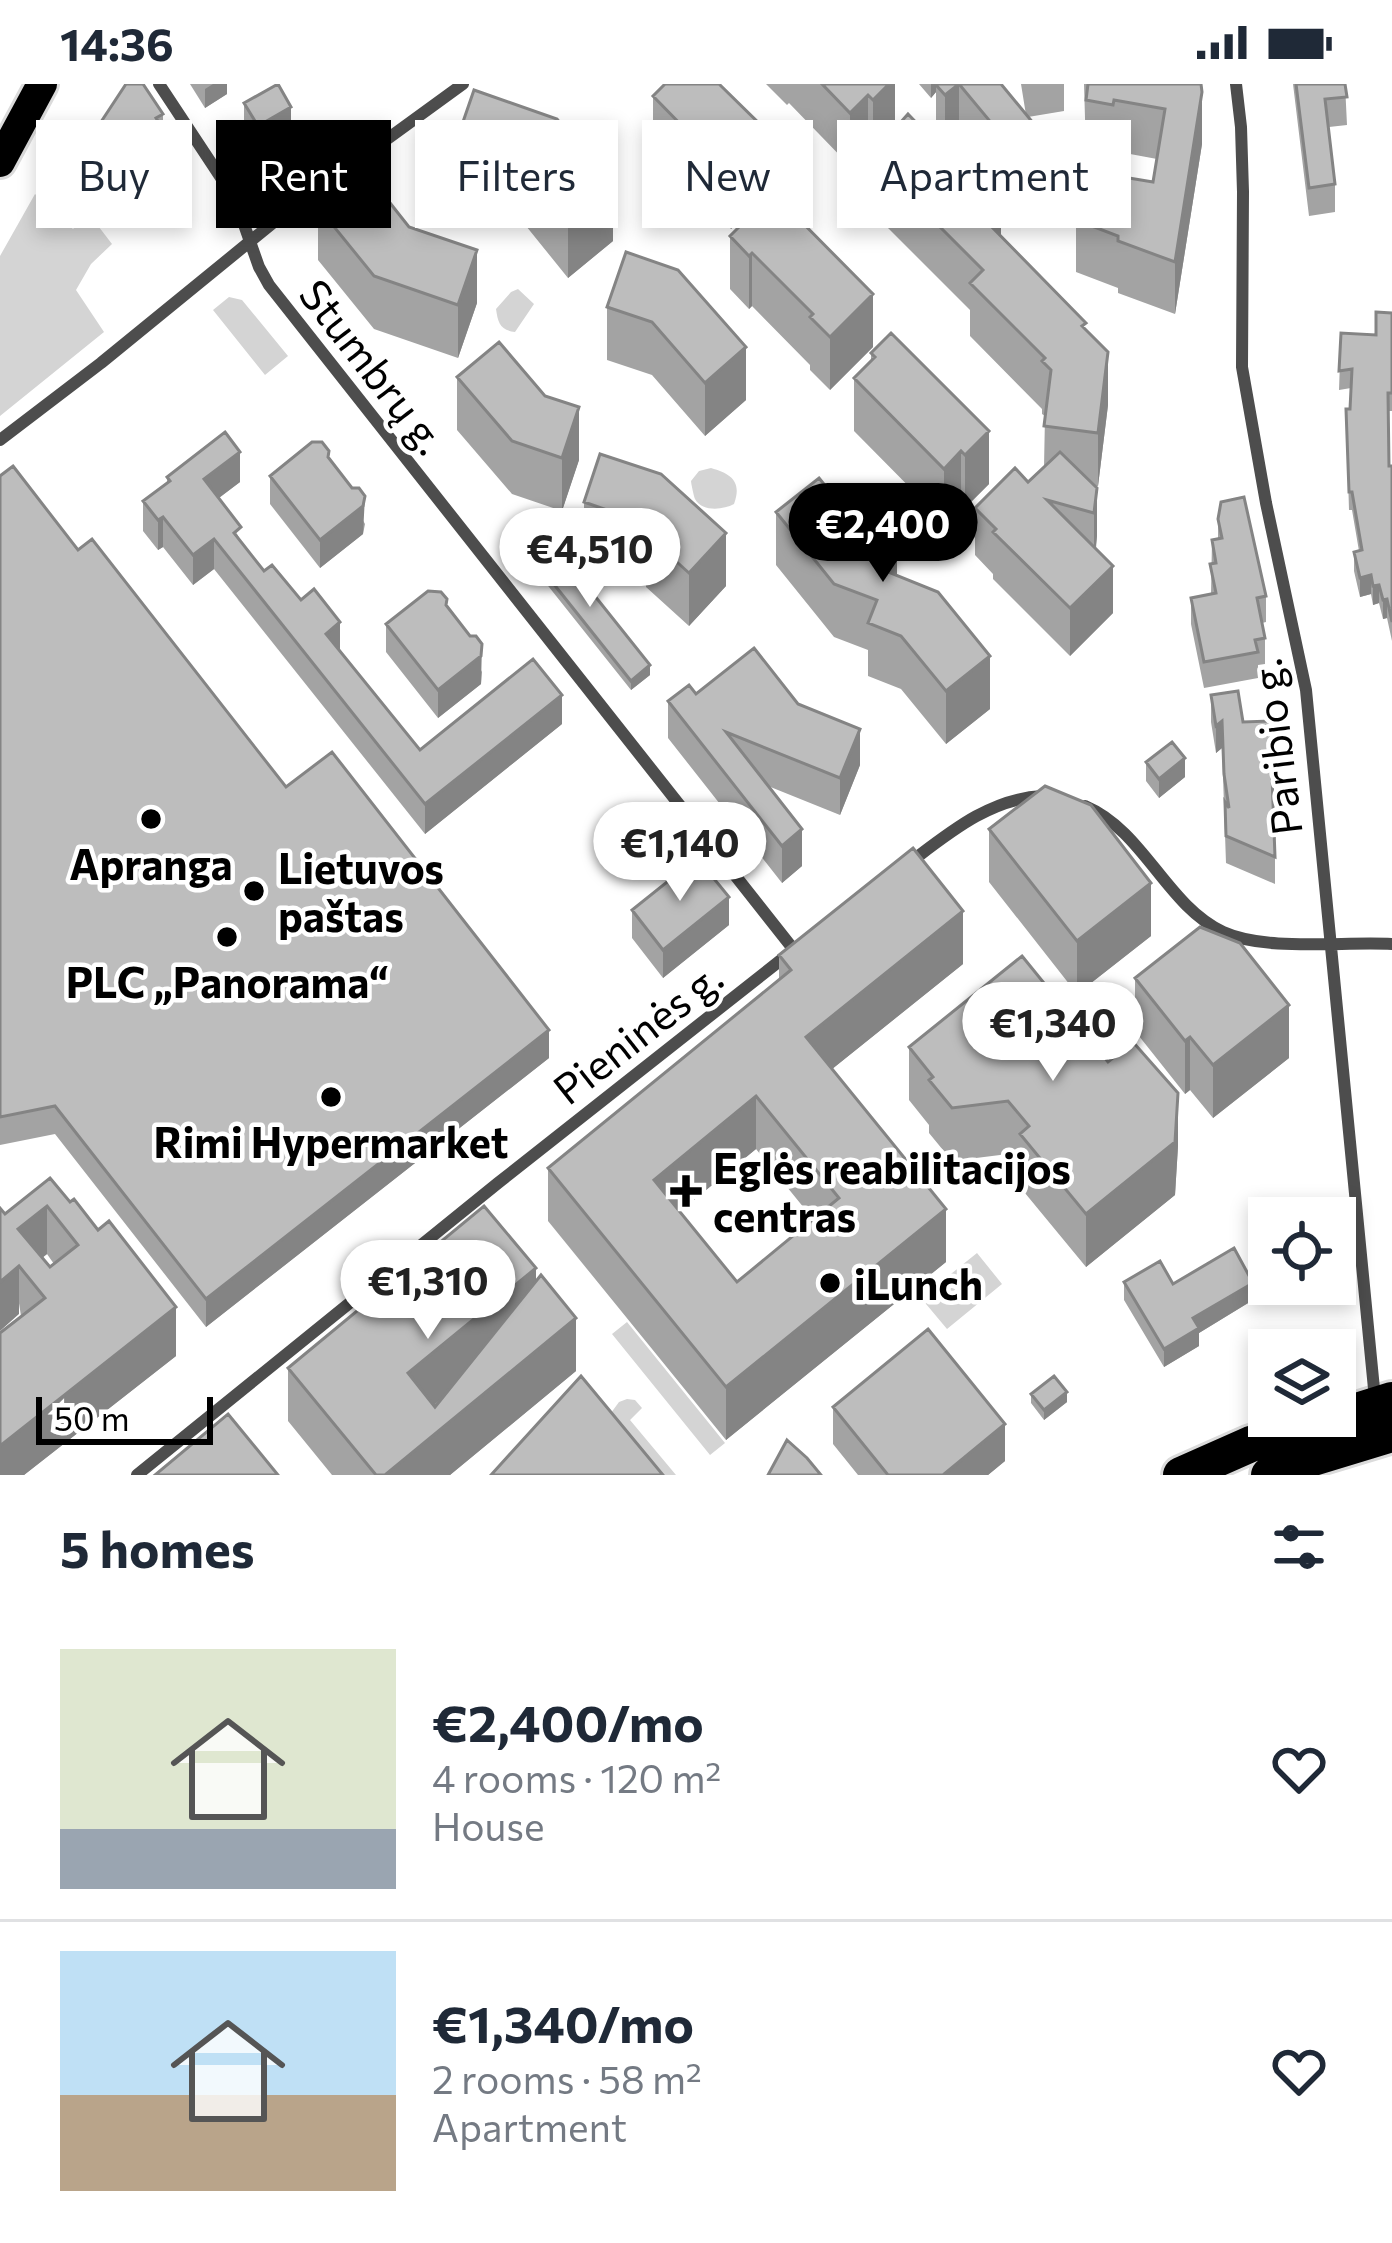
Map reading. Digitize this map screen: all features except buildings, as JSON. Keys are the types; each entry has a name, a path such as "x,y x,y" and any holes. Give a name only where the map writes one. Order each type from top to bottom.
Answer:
{"highway":[{"path":"1180,1475 1251,1444 1387,1413"},
{"path":"1269,1475 1387,1413"}],"main road":[{"path":"0,162 42,84"}],"street":[{"name":"Stumbrų g.","path":"159,84 235,199 269,285 794,950"},
{"path":"0,440 297,205 463,84"},
{"name":"Paribio g.","path":"1236,84 1243,170 1242,367 1306,690 1364,1304 1387,1413"},
{"path":"892,875 993,806 1018,798 1060,798"},
{"path":"1080,803 1104,815 1191,908 1225,933 1257,941 1392,944"},
{"name":"Pieninės g.","path":"137,1475 809,938"}],"shaded area":[{"path":"35,194 36,228 100,228 112,244 91,264 76,290 104,332 0,416 0,256"},
{"path":"518,289 534,304 515,332 501,325 496,309"},
{"path":"229,297 242,300 288,356 265,375 213,310"},
{"path":"711,468 733,480 734,504 713,509 695,499 691,481 699,471"},
{"path":"977,1253 1002,1284 947,1329 921,1298"},
{"path":"627,1322 725,1443 710,1455 612,1334"},
{"path":"627,1399 642,1408 630,1420 676,1475 658,1475 608,1417"}],"place":[{"name":"Apranga","path":"151,819"},
{"name":"Lietuvos paštas","path":"254,891"},
{"name":"PLC „Panorama“","path":"227,937"},
{"name":"Rimi Hypermarket","path":"331,1097"},
{"name":"Eglės reabilitacijos centras","path":"686,1191"},
{"name":"iLunch","path":"830,1283"}]}
